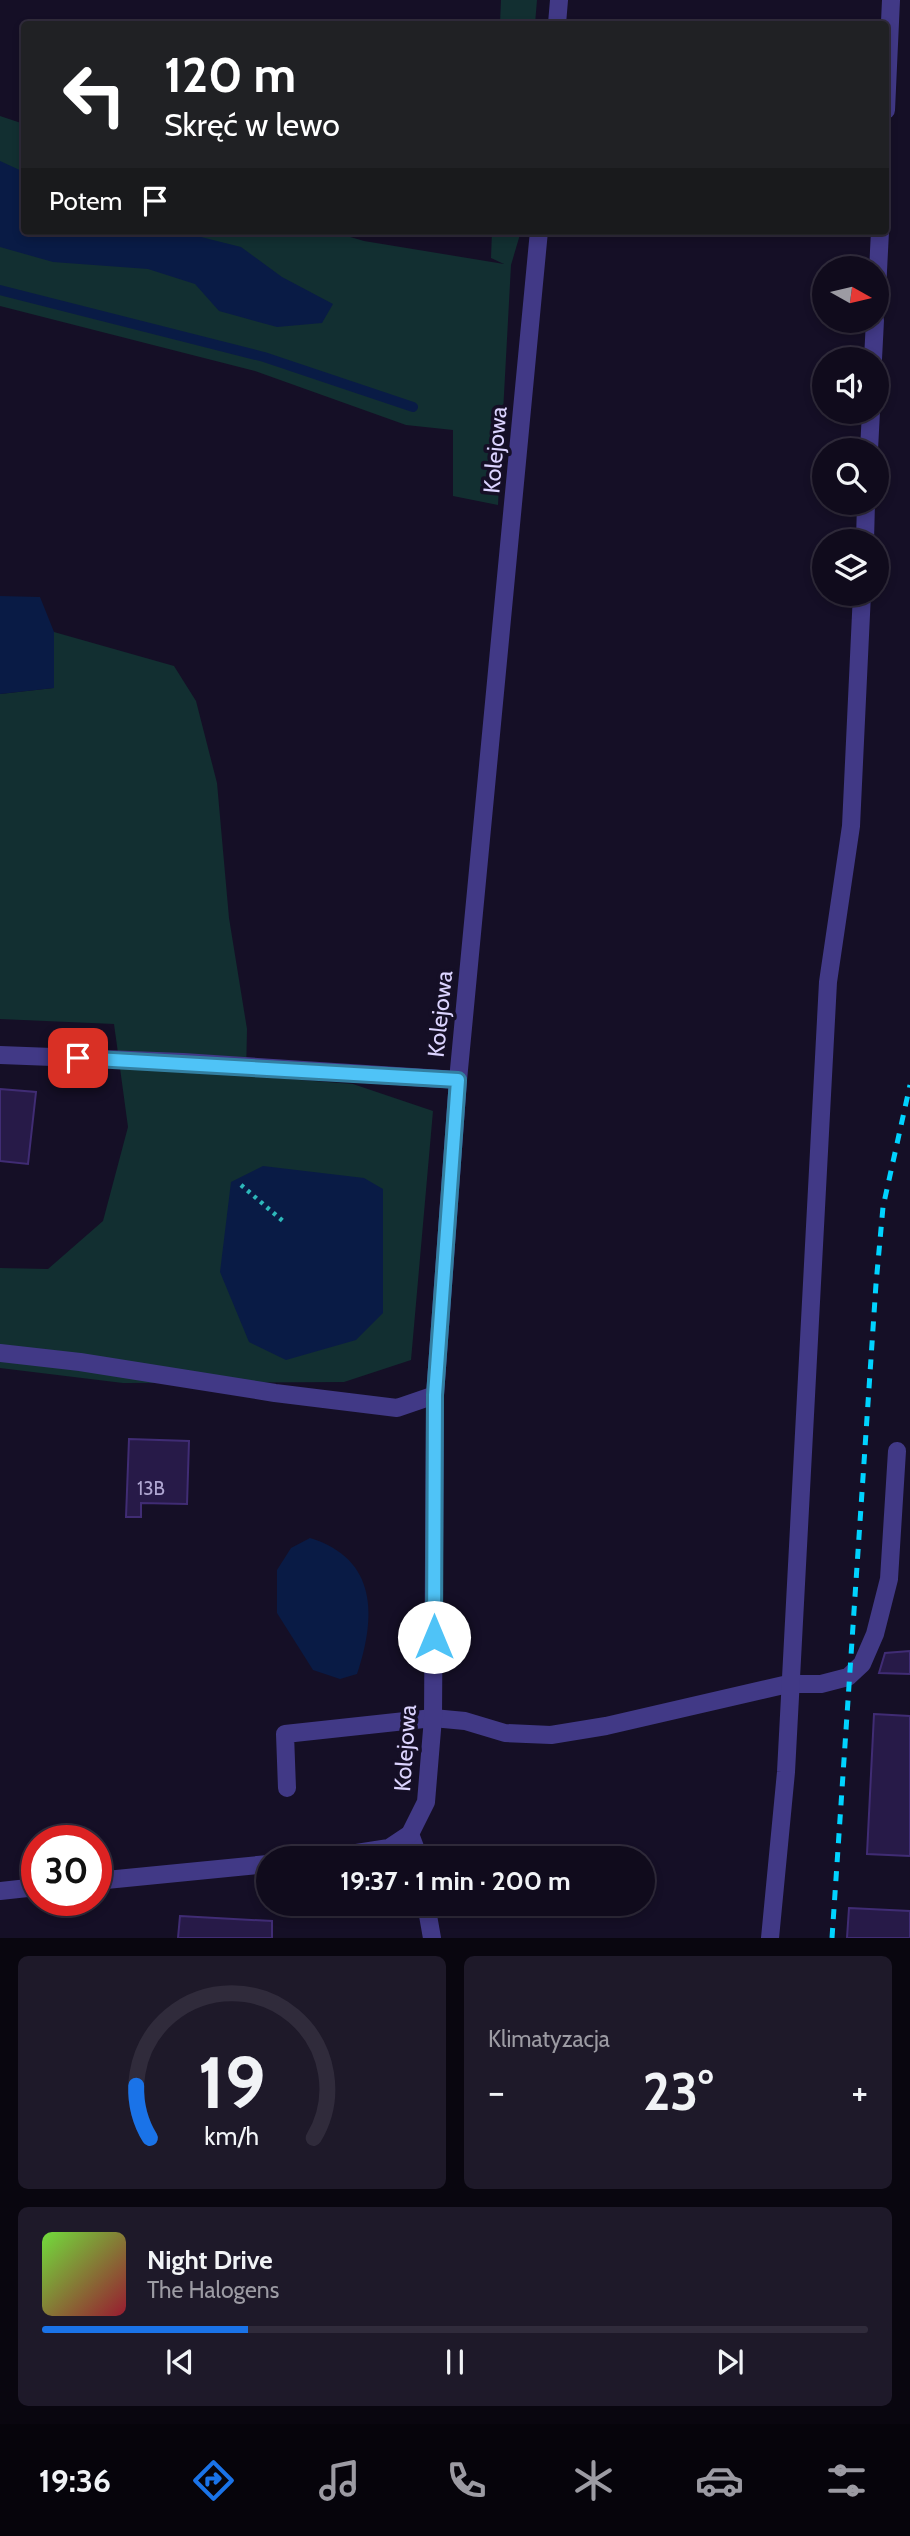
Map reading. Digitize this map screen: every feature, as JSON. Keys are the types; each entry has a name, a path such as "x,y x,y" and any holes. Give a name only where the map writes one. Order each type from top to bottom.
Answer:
{"street":[{"path":"556,21 559,0"},
{"path":"889,44 891,0"},
{"name":"Kolejowa","path":"410,1834 426,1802 433,1718 435,1395 458,1080 539,235"},
{"path":"879,256 880,235"},
{"path":"770,1937 786,1772 788,1684 828,982 851,826 861,606"},
{"path":"0,1055 183,1062 458,1080"},
{"path":"0,1353 275,1394 397,1408 435,1395"},
{"path":"287,1788 285,1734 433,1718 465,1721 505,1734 551,1735 606,1726 788,1684 821,1684 848,1677 862,1664 875,1634 888,1579 897,1451"},
{"path":"393,1846 410,1834 414,1846"},
{"path":"112,1879 256,1865"},
{"path":"0,1891 21,1889"},
{"path":"428,1916 432,1937"}],"path":[{"path":"241,1185 284,1222"}],"green space":[{"path":"501,0 537,0 535,21 500,21"},
{"path":"0,116 21,123 21,235 344,235 364,241 504,264 491,258 492,235 520,235 511,265 498,505 453,496 453,430 406,425 255,371 0,306"},
{"path":"54,632 174,666 196,701 217,783 229,918 247,1029 246,1076 353,1084 433,1111 411,1360 344,1382 123,1383 0,1368 0,1268 48,1269 103,1221 128,1127 114,1024 0,1019 0,694 53,688"}],"water":[{"path":"0,161 21,171 21,235 193,235 241,247 282,277 333,304 322,323 277,327 219,311 195,284 148,269 53,262 0,247"},
{"path":"0,596 40,597 54,632 54,688 0,694"},
{"path":"263,1166 364,1178 383,1189 383,1313 356,1340 286,1360 249,1342 220,1272 231,1182"},
{"path":"310,1538 349,1560 360,1575 366,1592 367,1632 357,1674 340,1679 313,1670 277,1613 277,1570 291,1548"}],"building":[{"path":"0,1089 36,1092 28,1164 0,1161"},
{"path":"129,1439 189,1441 187,1504 141,1503 141,1517 126,1517"},
{"path":"910,1651 910,1674 879,1673 885,1653"},
{"path":"874,1714 910,1716 910,1856 867,1854"},
{"path":"849,1908 910,1911 910,1938 847,1938"},
{"path":"180,1916 272,1921 272,1938 178,1938"}],"waterway":[{"path":"0,290 264,357 413,407"}],"railway":[{"path":"832,1938 883,1207 910,1085"}],"route":[{"path":"78,1058 458,1080 435,1395 434,1637"}]}
